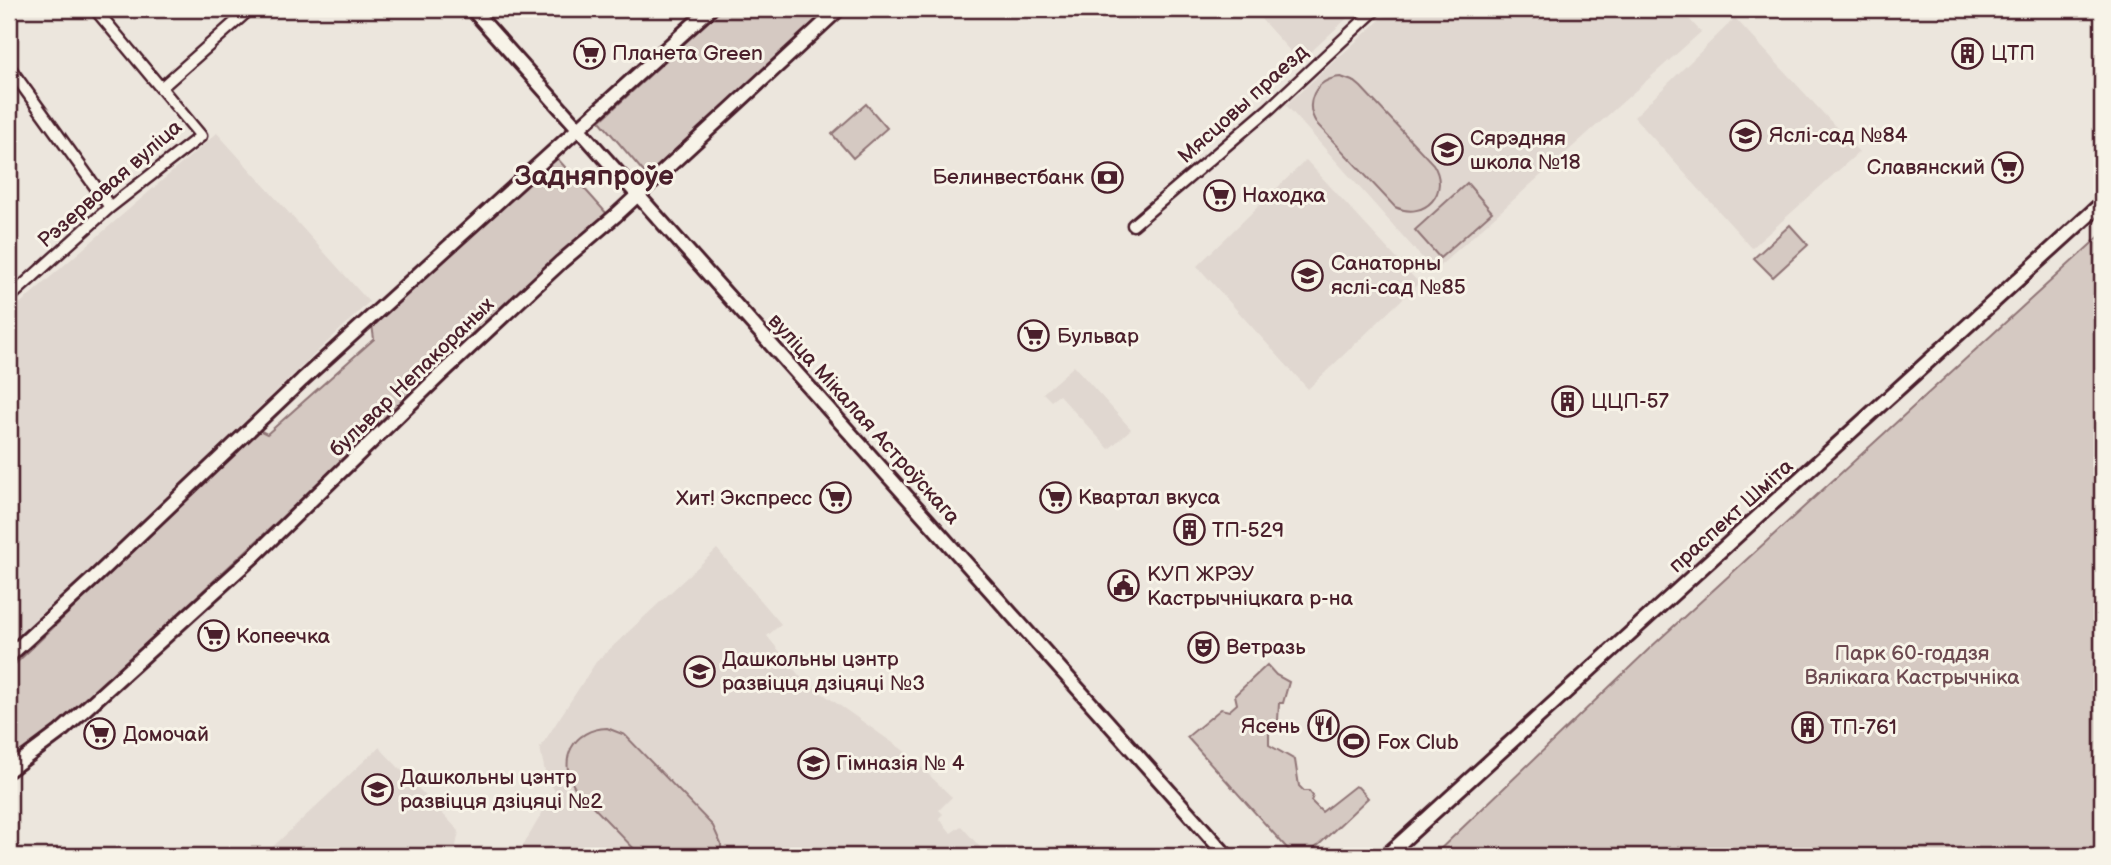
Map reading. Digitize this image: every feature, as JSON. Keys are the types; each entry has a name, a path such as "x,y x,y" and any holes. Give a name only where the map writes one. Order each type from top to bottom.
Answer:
{"main road":[{"name":"вуліца Мікалая Астроўскага","path":"471,9 1227,856"},
{"path":"9,656 302,380 710,9"},
{"name":"бульвар Непакораных","path":"9,770 60,732 255,555 440,375 839,9"},
{"name":"праспект Шміта","path":"1386,856 2102,204"}],"street":[{"path":"95,9 162,87"},
{"name":"Рэзервовая вуліца","path":"9,298 110,207 201,136 162,87 250,9"},
{"name":"Мясцовы праезд","path":"1133,225 1270,107 1377,9"},
{"path":"9,67 110,207"}],"shaded area":[{"path":"1252,9 1357,9 1300,62"},
{"name":"Сярэдняя школа №18","path":"1392,9 1680,9 1701,32 1434,271 1286,105"},
{"name":"Яслі-сад №84","path":"1735,18 1859,152 1752,248 1634,117"},
{"path":"217,133 369,302 9,647 9,313"},
{"name":"Санаторны яслі-сад №85","path":"1306,160 1419,283 1308,389 1197,266"},
{"path":"1074,366 1131,429 1109,449 1059,395 1051,401 1043,393"},
{"name":"Гімназія № 4","path":"717,549 781,624 767,636 802,679 903,750 952,797 939,810 943,814 939,818 951,833 961,826 988,856 517,856 555,791 546,777 540,748 596,662"},
{"name":"Дашкольны цэнтр развіцця дзіцяці №2","path":"379,747 459,831 454,856 263,856"}],"green space":[{"path":"722,9 832,9 647,176 600,121"},
{"path":"1341,77 1361,87 1433,164 1439,184 1437,194 1425,207 1406,210 1395,207 1317,124 1311,108 1314,93 1324,82"},
{"path":"866,104 887,128 853,158 832,134"},
{"path":"556,157 608,215 9,768 9,670 259,430 267,434 374,339 372,325"},
{"path":"1467,183 1492,212 1440,258 1415,230"},
{"path":"1790,225 1808,245 1773,277 1754,258"},
{"name":"Парк 60-годдзя Вялікага Кастрычніка","path":"2102,234 2102,856 1433,856 1650,648"},
{"path":"1267,665 1276,675 1289,682 1283,703 1279,703 1278,721 1269,721 1269,745 1295,760 1299,786 1304,791 1309,791 1313,796 1311,801 1322,812 1355,786 1368,798 1307,856 1294,856 1187,737 1221,709 1229,711 1237,704 1235,695"},
{"path":"607,728 625,735 713,826 721,844 721,856 641,856 575,788 568,767 572,748 585,734"}],"place":[{"name":"Планета Green","path":"589,53"},
{"name":"ЦТП","path":"1968,53"},
{"name":"Яслі-сад №84","path":"1746,135"},
{"name":"Сярэдняя школа №18","path":"1447,150"},
{"name":"Славянский","path":"2008,167"},
{"name":"Белинвестбанк","path":"1107,177"},
{"name":"Находка","path":"1219,195"},
{"name":"Санаторны яслі-сад №85","path":"1308,275"},
{"name":"Бульвар","path":"1034,336"},
{"name":"ЦЦП-57","path":"1568,401"},
{"name":"Квартал вкуса","path":"1055,497"},
{"name":"Хит! Экспресс","path":"835,498"},
{"name":"ТП-529","path":"1189,530"},
{"name":"КУП ЖРЭУ Кастрычніцкага р-на","path":"1124,586"},
{"name":"Копеечка","path":"213,636"},
{"name":"Ветразь","path":"1203,647"},
{"name":"Дашкольны цэнтр развіцця дзіцяці №3","path":"699,671"},
{"name":"Ясень","path":"1323,726"},
{"name":"ТП-761","path":"1807,727"},
{"name":"Домочай","path":"100,734"},
{"name":"Fox Club","path":"1354,742"},
{"name":"Гімназія № 4","path":"813,763"},
{"name":"Дашкольны цэнтр развіцця дзіцяці №2","path":"377,789"}],"district":[{"name":"Задняпроўе","path":"594,176"}]}
